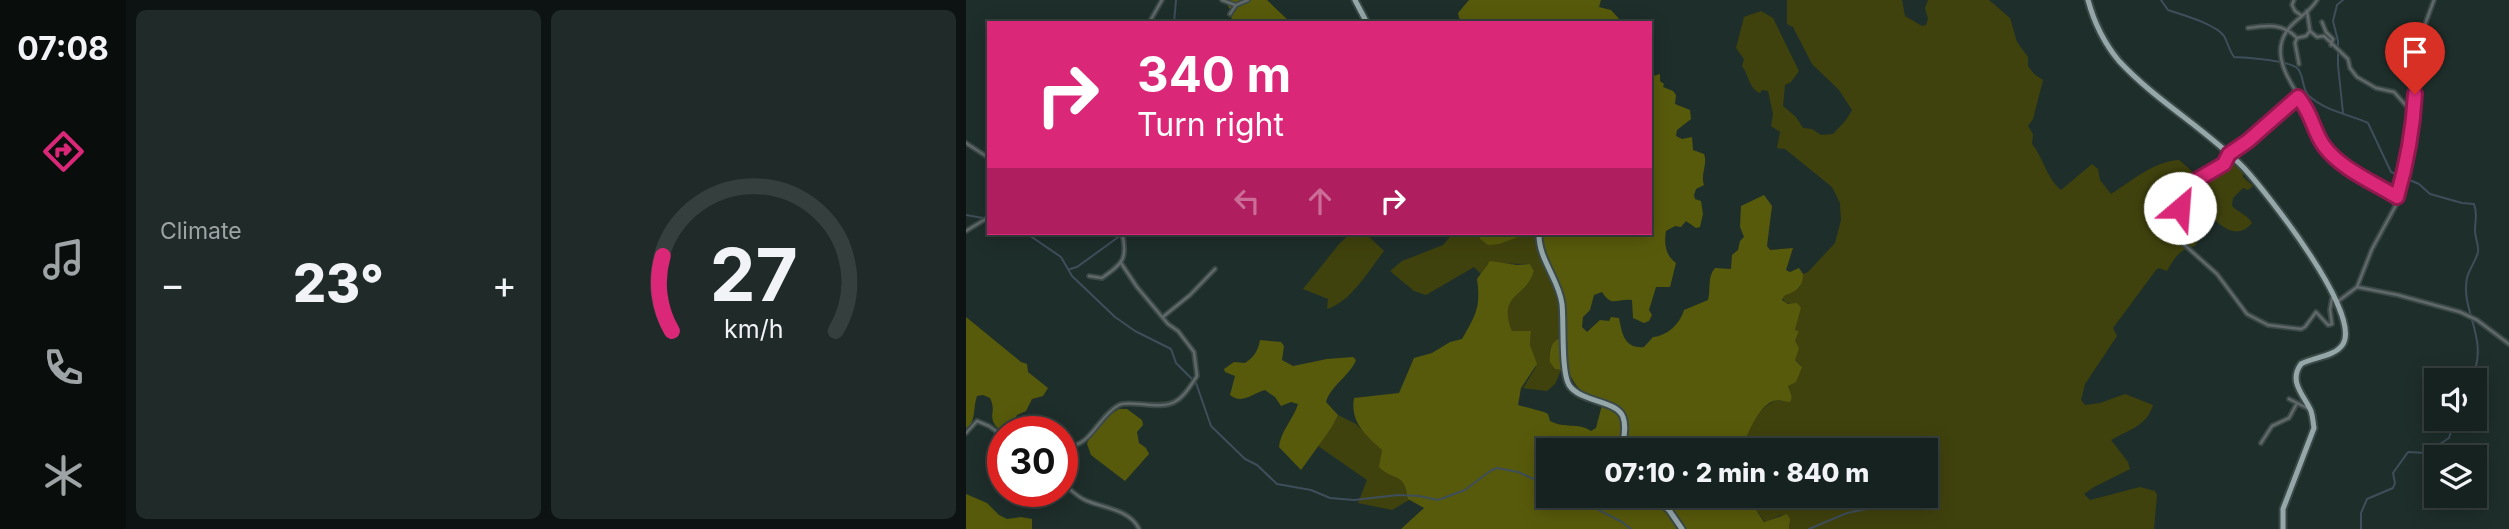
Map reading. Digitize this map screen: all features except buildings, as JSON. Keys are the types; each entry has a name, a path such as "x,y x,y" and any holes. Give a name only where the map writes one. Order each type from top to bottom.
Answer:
{"main road":[{"path":"1355,0 1366,21"},
{"path":"2088,0 2098,30 2118,59 2245,169 2315,262 2335,299 2346,328 2342,346 2335,352 2301,364 2295,374 2298,387 2311,410 2314,428 2283,509 2283,529"},
{"path":"1539,235 1540,249 1560,295 1567,379 1579,394 1614,408 1621,414 1623,438"},
{"path":"1666,508 1682,529"}],"street":[{"path":"1150,21 1162,0"},
{"path":"1222,0 1228,5 1248,0"},
{"path":"2294,0 2292,5 2295,11 2302,16"},
{"path":"2317,0 2287,30 2280,54 2298,97 2313,120 2324,146 2338,161 2397,197"},
{"path":"2357,287 2372,249 2396,205 2413,135 2420,38 2434,0"},
{"path":"1230,14 1236,5"},
{"path":"2307,11 2310,31 2317,37 2324,36 2348,59 2350,68 2357,77 2376,88 2394,92 2414,111"},
{"path":"2322,22 2333,39 2331,45"},
{"path":"2248,28 2268,25 2287,30 2297,38"},
{"path":"2297,38 2310,31"},
{"path":"2297,38 2295,43 2299,64"},
{"path":"2298,97 2229,154 2224,164 2188,185 2183,194 2177,223 2179,240 2217,274 2247,314 2268,325 2305,327 2316,312 2328,325 2332,324 2330,300 2357,287 2399,295 2469,316 2509,344"},
{"path":"966,143 987,157"},
{"path":"966,231 987,218"},
{"path":"1089,276 1102,278 1121,263 1126,252 1122,235"},
{"path":"1078,444 1087,439 1099,421 1121,404 1174,404 1183,397 1197,376 1195,352 1137,287 1121,263"},
{"path":"1162,317 1190,295 1215,269"},
{"path":"2288,399 2311,410"},
{"path":"2261,443 2272,426 2289,418 2297,405"},
{"path":"966,433 976,421 987,425"},
{"path":"1078,496 1134,520 1139,529"}],"shaded area":[{"path":"1224,0 1267,0 1289,21 1231,21 1232,12"},
{"path":"1469,0 1601,0 1599,7 1611,10 1621,21 1463,21 1458,13"},
{"path":"1787,0 1902,0 1905,16 1922,26 1926,25 1928,19 1925,8 1928,0 1989,0 2010,18 2017,42 2028,57 2028,66 2043,80 2033,119 2028,126 2033,134 2032,144 2061,190 2092,164 2098,169 2100,180 2111,194 2144,172 2170,161 2179,160 2199,177 2230,161 2243,168 2243,177 2253,186 2248,190 2243,188 2233,198 2232,206 2252,223 2243,230 2225,228 2187,189 2182,193 2176,225 2198,241 2195,246 2178,255 2167,271 2159,268 2156,270 2113,328 2117,336 2085,384 2081,400 2085,405 2100,403 2125,394 2153,405 2142,423 2111,440 2128,462 2130,469 2084,494 2090,500 2140,487 2155,491 2157,495 2154,529 1789,529 1790,524 1781,515 1765,522 1755,508 1938,508 1938,438 1747,438 1764,408 1776,400 1789,402 1792,397 1788,386 1796,379 1801,365 1795,360 1795,341 1799,331 1795,330 1801,308 1785,302 1782,297 1800,287 1803,274 1835,243 1841,220 1840,203 1832,187 1785,149 1777,148 1780,132 1771,126 1773,114 1768,91 1756,91 1742,66 1744,59 1736,48 1744,17 1761,11 1773,18 1799,71 1791,82 1785,85 1783,106 1796,117 1803,128 1812,129 1821,135 1833,134 1852,110 1839,90 1812,64 1793,27 1787,24"},
{"path":"1660,74 1663,87 1676,95 1675,104 1690,110 1691,119 1677,130 1676,136 1682,139 1692,137 1693,150 1704,154 1704,185 1696,189 1694,195 1695,199 1701,201 1703,214 1700,227 1696,228 1686,221 1681,227 1675,226 1666,231 1666,248 1676,263 1670,287 1656,287 1649,310 1652,315 1649,321 1644,323 1633,318 1632,300 1612,301 1602,292 1594,295 1590,310 1583,317 1582,327 1587,332 1600,320 1619,318 1625,339 1637,347 1644,347 1653,337 1668,332 1684,310 1708,300 1710,279 1715,268 1731,269 1732,255 1738,250 1744,237 1740,227 1741,206 1764,195 1772,206 1767,246 1770,250 1793,248 1786,270 1790,272 1799,268 1803,274 1800,286 1782,300 1788,304 1797,303 1801,308 1795,330 1799,331 1795,341 1799,348 1795,360 1802,367 1796,382 1788,386 1792,397 1790,402 1777,400 1768,404 1755,420 1746,438 1536,438 1536,508 1755,508 1764,522 1787,514 1790,519 1789,529 1401,529 1424,508 1408,499 1402,481 1379,467 1382,450 1365,434 1357,421 1354,415 1354,398 1399,393 1414,358 1462,339 1476,310 1477,279 1490,261 1530,264 1534,271 1530,280 1514,297 1508,310 1512,331 1531,331 1530,345 1537,364 1521,388 1518,405 1544,412 1548,414 1550,421 1560,425 1591,431 1596,428 1602,405 1596,398 1580,389 1568,371 1555,369 1550,362 1552,345 1565,336 1567,330 1564,298 1547,263 1540,235 1652,235 1652,76"},
{"path":"1349,235 1367,235 1384,251 1352,293 1327,309 1328,299 1303,289"},
{"path":"1451,235 1479,235 1488,245 1522,235 1540,235 1547,263 1564,298 1567,330 1565,336 1555,341 1550,349 1552,364 1555,369 1561,370 1555,384 1547,391 1523,388 1536,367 1530,345 1531,331 1512,331 1508,319 1510,303 1525,287 1534,271 1530,264 1488,263 1481,274 1474,267 1426,295 1414,291 1390,271 1402,261 1443,245"},
{"path":"1480,235 1524,235 1499,244 1488,245 1480,239"},
{"path":"966,317 1027,364 1028,372 1048,388 1043,396 1032,399 1026,411 1016,416 992,416 990,398 977,396 973,419 966,428"},
{"path":"1260,340 1281,342 1284,346 1282,360 1293,366 1327,359 1353,357 1356,360 1328,396 1326,402 1338,415 1301,470 1279,447 1298,404 1291,402 1281,406 1275,397 1265,390 1243,399 1230,395 1235,376 1224,369 1234,362 1248,361 1255,353"},
{"path":"1119,409 1127,409 1142,420 1143,425 1137,432 1139,443 1149,454 1125,481 1091,455 1087,444 1094,425"},
{"path":"1338,415 1356,424 1382,450 1381,458 1386,471 1403,482 1409,500 1392,510 1358,503 1367,480 1318,446"},
{"path":"966,494 987,503 987,507 1007,519 1032,519 1032,529 966,529"}],"waterway":[{"path":"1174,21 1176,0"},
{"path":"2161,0 2168,10 2198,20 2220,32 2234,57 2294,66 2301,75 2308,95 2329,109 2368,123 2391,172 2419,184 2430,194 2474,204 2478,252 2467,278 2466,290 2477,339 2475,368"},
{"path":"2343,0 2337,5 2333,21 2338,41 2343,113"},
{"path":"966,215 983,218"},
{"path":"1029,235 1061,257 1072,276 1115,317 1135,331 1171,349 1176,363 1192,379"},
{"path":"1070,269 1077,267 1121,235"},
{"path":"1196,383 1211,426 1245,459 1257,465 1277,484 1311,490 1330,498 1354,500 1398,495 1438,500 1465,490 1497,468 1518,472 1536,480"},
{"path":"2361,529 2361,513 2367,499 2393,488 2393,473 2408,452 2426,453 2449,438 2451,431"},
{"path":"1595,508 1631,529"},
{"path":"1809,529 1847,513 1872,508"}],"route":[{"path":"2180,208 2183,194 2195,178 2224,164 2229,154 2298,97 2305,104 2324,146 2338,161 2397,197 2413,135 2415,94"}]}
